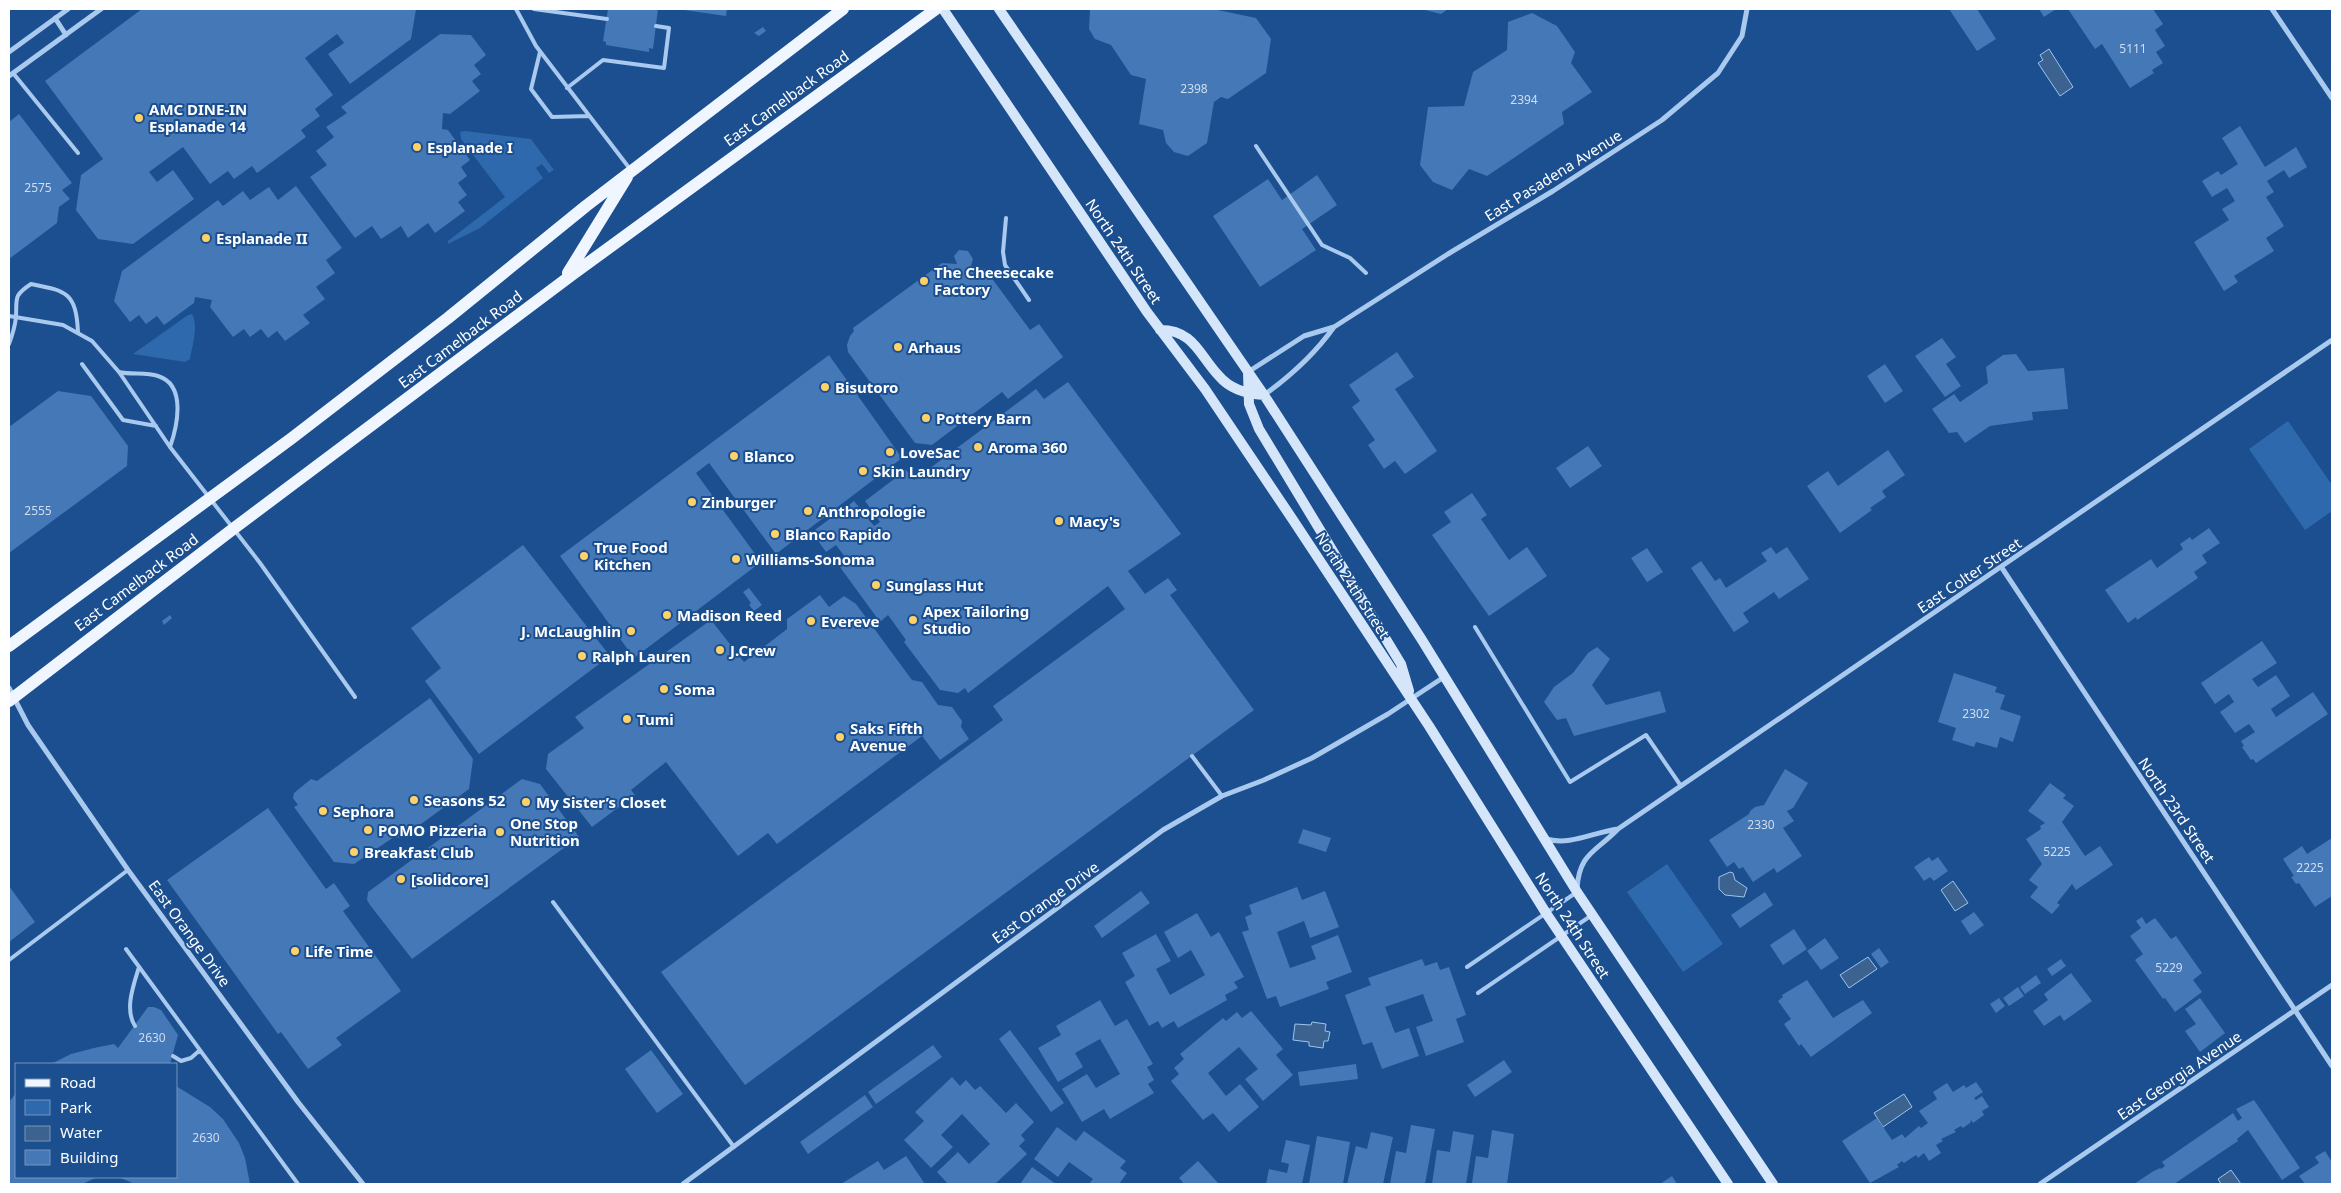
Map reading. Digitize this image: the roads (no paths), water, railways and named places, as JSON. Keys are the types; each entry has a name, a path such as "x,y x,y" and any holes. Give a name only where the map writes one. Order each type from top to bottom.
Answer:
{"main road":[{"name":"East Camelback Road","path":"9,646 210,500 391,362 631,171 843,9"},
{"name":"East Camelback Road","path":"11,695 416,393 564,280 936,9"},
{"name":"North 24th Street","path":"942,9 1160,330 1205,389 1411,699 1561,936 1728,1184"},
{"name":"North 24th Street","path":"999,9 1264,395 1444,677 1577,892 1773,1184"},
{"path":"564,280 631,171"},
{"path":"1160,330 1172,330 1189,338 1220,377 1234,388 1247,393 1264,395"},
{"path":"1248,372 1247,393 1253,416 1266,443 1401,664 1411,699"}],"street":[{"path":"9,52 68,9"},
{"path":"11,75 101,9"},
{"name":"East Pasadena Avenue","path":"1248,372 1304,336 1334,327 1662,120 1718,73 1742,36 1747,9"},
{"path":"2272,9 2332,98"},
{"path":"55,18 66,34"},
{"name":"East Pasadena Avenue","path":"1264,395 1296,372 1314,354 1334,327"},
{"name":"East Colter Street","path":"1577,892 1578,870 1591,853 1618,829 2002,568 2332,340"},
{"name":"North 23rd Street","path":"2002,568 2332,1066"},
{"name":"East Orange Drive","path":"683,1184 1163,830 1222,796 1264,780 1312,758 1444,677"},
{"name":"East Orange Drive","path":"11,695 28,725 128,870 304,1109 363,1184"},
{"name":"East Colter Street","path":"1544,838 1564,842 1601,831 1618,829"},
{"name":"East Georgia Avenue","path":"2040,1184 2332,985"}],"lane":[{"path":"516,9 540,52 631,171"},
{"path":"534,9 607,19"},
{"path":"567,88 603,60 664,68 669,28 656,26"},
{"path":"540,52 532,89 552,117 589,116"},
{"path":"11,75 78,153"},
{"path":"1256,146 1322,245 1350,258 1366,273"},
{"path":"1006,218 1003,252 1005,265 1029,300"},
{"path":"9,344 16,317 14,302 20,292 31,284 62,291 71,300 77,315 78,332"},
{"path":"9,316 63,326 78,332 92,341 118,372 170,447 233,528 356,697"},
{"path":"82,364 123,420 156,426"},
{"path":"118,372 158,376 168,382 177,398 178,414 170,447"},
{"path":"1474,627 1570,782 1646,735 1681,786"},
{"path":"1192,756 1222,796"},
{"path":"9,960 60,924 128,870"},
{"path":"1467,967 1577,892"},
{"path":"553,902 734,1147"},
{"path":"1478,993 1592,914"},
{"path":"126,949 298,1184"},
{"path":"135,1026 131,1019 131,996 139,967"},
{"path":"173,1056 181,1061 191,1058 200,1050"}],"water":[{"path":"2049,49 2073,87 2060,96 2038,63 2043,60 2040,55"},
{"path":"1730,872 1733,873 1735,880 1747,888 1744,897 1725,895 1719,889 1719,877"},
{"path":"1953,881 1968,903 1955,911 1941,890"},
{"path":"1868,957 1877,969 1849,988 1840,975"},
{"path":"1312,1022 1326,1024 1325,1031 1330,1032 1328,1041 1324,1041 1323,1048 1309,1046 1309,1042 1293,1040 1295,1024 1311,1025"},
{"path":"1904,1094 1912,1107 1883,1127 1874,1113"},
{"path":"2231,1170 2241,1184 2221,1184 2218,1179"}],"place":[{"name":"AMC DINE-IN Esplanade 14","path":"139,118"},
{"name":"Esplanade I","path":"417,147"},
{"name":"Esplanade II","path":"206,238"},
{"name":"The Cheesecake Factory","path":"924,281"},
{"name":"Arhaus","path":"898,347"},
{"name":"Bisutoro","path":"825,387"},
{"name":"Pottery Barn","path":"926,418"},
{"name":"Aroma 360","path":"978,447"},
{"name":"LoveSac","path":"890,452"},
{"name":"Blanco","path":"734,456"},
{"name":"Skin Laundry","path":"863,471"},
{"name":"Zinburger","path":"692,502"},
{"name":"Anthropologie","path":"808,511"},
{"name":"Macy's","path":"1059,521"},
{"name":"Blanco Rapido","path":"775,534"},
{"name":"True Food Kitchen","path":"584,556"},
{"name":"Williams-Sonoma","path":"736,559"},
{"name":"Sunglass Hut","path":"876,585"},
{"name":"Madison Reed","path":"667,615"},
{"name":"Apex Tailoring Studio","path":"913,620"},
{"name":"Evereve","path":"811,621"},
{"name":"J. McLaughlin","path":"631,631"},
{"name":"J.Crew","path":"720,650"},
{"name":"Ralph Lauren","path":"582,656"},
{"name":"Soma","path":"664,689"},
{"name":"Tumi","path":"627,719"},
{"name":"Saks Fifth Avenue","path":"840,737"},
{"name":"Seasons 52","path":"414,800"},
{"name":"My Sister’s Closet","path":"526,802"},
{"name":"Sephora","path":"323,811"},
{"name":"POMO Pizzeria","path":"368,830"},
{"name":"One Stop Nutrition","path":"500,832"},
{"name":"Breakfast Club","path":"354,852"},
{"name":"[solidcore]","path":"401,879"},
{"name":"Life Time","path":"295,951"}]}
